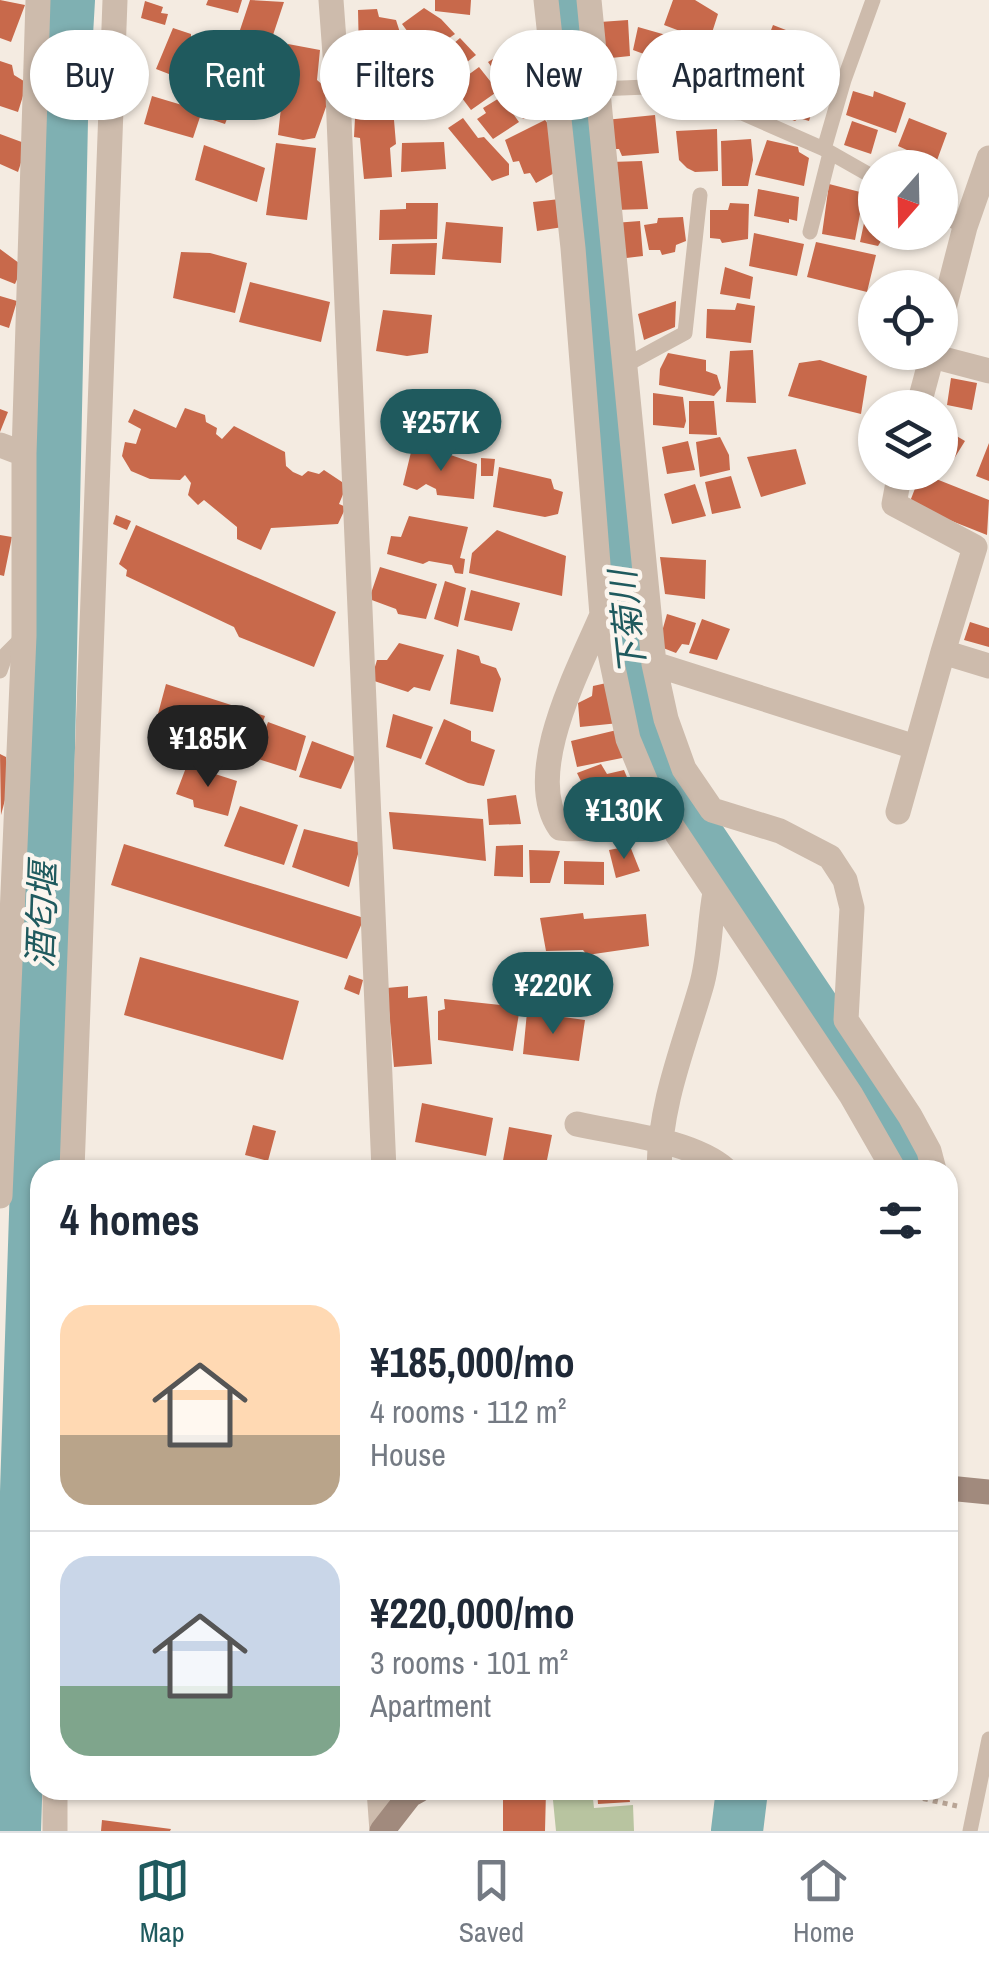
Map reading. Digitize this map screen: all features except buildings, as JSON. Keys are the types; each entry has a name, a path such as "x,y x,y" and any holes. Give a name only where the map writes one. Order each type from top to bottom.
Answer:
{"main road":[{"path":"958,1489 989,1492"},
{"path":"382,1831 406,1800"}],"street":[{"path":"0,1196 24,636 12,450 38,0"},
{"path":"72,1160 115,0"},
{"path":"332,0 384,1160"},
{"path":"546,0 573,248 602,615 628,739 658,810 851,1094 888,1160"},
{"path":"589,0 592,30"},
{"path":"600,120 654,664 666,719 684,769 712,810 780,830 830,857 845,880 852,908 846,1020 910,1116 931,1160"},
{"path":"954,270 989,158"},
{"path":"958,362 989,372"},
{"path":"897,490 894,504 975,547 898,812"},
{"path":"602,615 560,712 548,763 551,815 560,828 584,831 622,824 658,810"},
{"path":"942,652 989,666"},
{"path":"654,664 915,747"},
{"path":"659,1160 671,1076 703,982 715,893"},
{"path":"576,1124 660,1142 714,1160"},
{"path":"55,1800 55,1831"},
{"path":"380,1800 382,1831"}],"lane":[{"path":"810,232 844,80 873,0"},
{"path":"617,89 647,87 674,109 742,114 858,168"},
{"path":"626,365 686,333 700,195"},
{"path":"958,223 965,227"},
{"path":"0,671 6,654 24,636"},
{"path":"970,1831 989,1739"}],"path":[{"path":"931,1800 973,1809"}],"green space":[{"path":"553,1800 593,1800 594,1808 633,1805 634,1831 556,1831"}],"waterway":[{"name":"酒匂堰","path":"37,1160 62,120 69,0"},
{"name":"下菊川","path":"568,0 632,678 644,729 676,803 906,1146 911,1160"},
{"name":"酒匂堰","path":"15,1831 30,1369"},
{"name":"下菊川","path":"737,1831 741,1800"}]}
